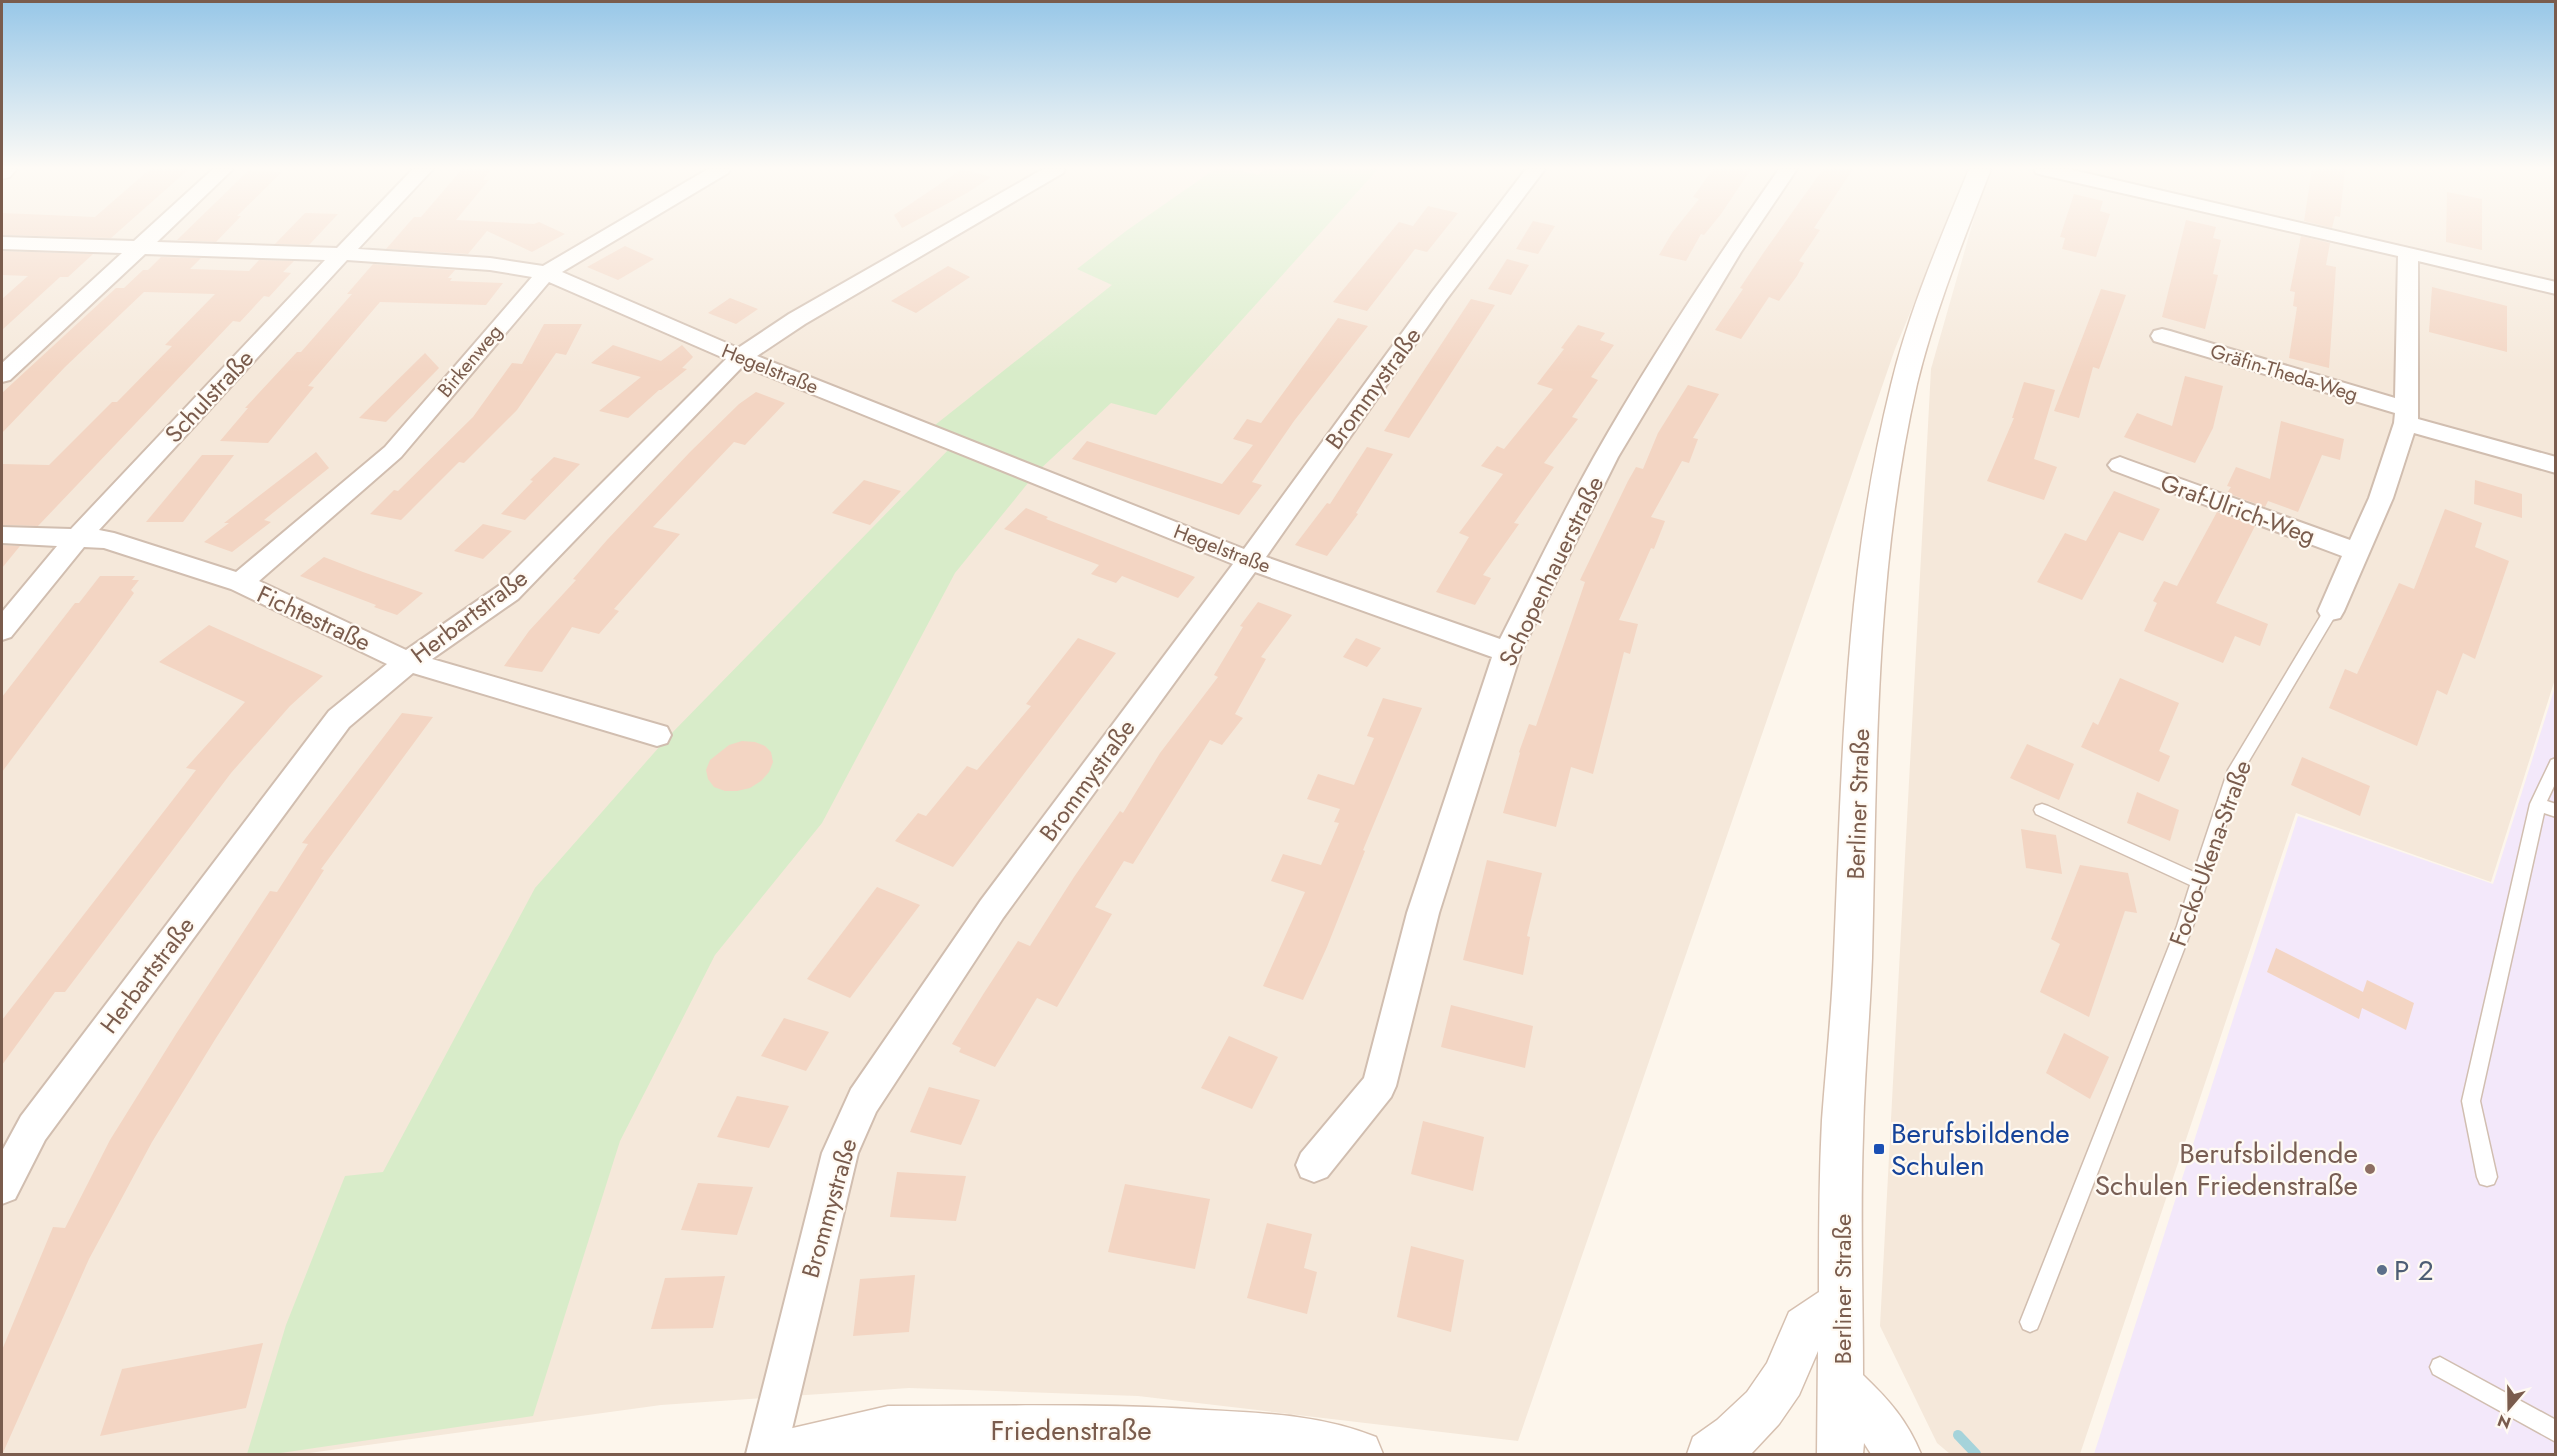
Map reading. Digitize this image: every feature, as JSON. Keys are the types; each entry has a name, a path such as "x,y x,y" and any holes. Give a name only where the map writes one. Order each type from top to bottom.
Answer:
{"main road":[{"name":"Berliner Straße","path":"1840,1455 1842,1139 1853,963 1860,724 1868,622 1881,512 1903,388 1939,273 1953,237"},
{"path":"1710,1455 1734,1437 1763,1408 1783,1379 1805,1328 1842,1303"},
{"path":"1841,1385 1877,1421 1897,1455"},
{"name":"Friedenstraße","path":"784,1455 888,1429 1135,1429 1284,1438 1359,1455"}],"street":[{"path":"2,375 151,237"},
{"name":"Schulstraße","path":"2,630 78,537 358,237"},
{"name":"Birkenweg","path":"240,583 393,452 546,273 607,237"},
{"name":"Herbartstraße","path":"2,1186 33,1128 339,719 408,662 509,592 740,357 796,319 931,237"},
{"name":"Brommystraße","path":"765,1455 840,1153 863,1101 992,909 1484,237"},
{"name":"Schopenhauerstraße","path":"1314,1165 1379,1086 1423,913 1507,652 1606,457 1683,328 1743,237"},
{"path":"2342,237 2556,288"},
{"name":"Hegelstraße","path":"2,243 342,254 490,264 546,273 740,357 1249,561 1507,652"},
{"name":"Focko-Ukena-Straße","path":"2331,611 2381,498 2406,416 2408,252"},
{"name":"Gräfin-Theda-Weg","path":"2162,336 2556,465"},
{"name":"Graf-Ulrich-Weg","path":"2120,465 2356,552"},
{"name":"Fichtestraße","path":"2,535 105,539 240,583 408,662 657,735"}],"lane":[{"name":"Focko-Ukena-Straße","path":"2030,1322 2200,882 2236,770 2331,611"},
{"path":"2487,1177 2471,1101 2538,804 2556,764"},
{"path":"2538,804 2556,811"},
{"path":"2042,810 2200,882"},
{"path":"2440,1366 2556,1432"}],"shaded area":[{"path":"2,237 1942,237 1895,349 1518,1441 1138,1396 909,1388 661,1405 302,1454 2,1454"},
{"path":"1969,237 2334,237 2555,291 2555,679 2491,882 2296,813 2080,1454 1950,1454 1937,1443 1880,1326 1931,369"},
{"path":"2345,237 2555,237 2555,288"},
{"name":"Berufsbildende Schulen Friedenstraße","path":"2555,687 2555,1454 2094,1454 2298,816 2493,884"}],"green space":[{"path":"1118,237 1317,237 1156,415 1111,403 1037,472 955,573 822,823 715,955 620,1141 533,1416 274,1454 247,1454 286,1325 345,1176 383,1172 535,888 668,737 954,444 930,429 1112,285 1077,269"}],"building":[{"path":"180,237 221,237 216,242 177,240"},
{"path":"282,237 317,237 309,245 275,244"},
{"path":"397,237 482,237 468,254 386,249"},
{"path":"500,237 560,237 532,252"},
{"path":"1387,237 1439,237 1427,252 1415,249 1367,311 1333,302"},
{"path":"1523,237 1548,237 1538,254 1516,249"},
{"path":"1670,237 1699,237 1686,261 1659,255"},
{"path":"1775,237 1815,237 1799,261 1804,263 1797,276 1779,301 1769,297 1741,339 1715,330 1743,289 1740,288"},
{"path":"2060,237 2103,237 2096,257 2062,249 2065,238"},
{"path":"2182,237 2213,237 2221,240 2213,274 2218,275 2205,329 2162,317"},
{"path":"2301,237 2330,243 2326,265 2336,267 2329,368 2289,358 2297,307 2293,306 2295,292 2290,291"},
{"path":"2446,237 2482,237 2482,250 2446,242"},
{"path":"625,246 654,259 618,280 587,267"},
{"path":"2,251 93,254 68,277 60,277 2,330 2,299 28,276 2,275"},
{"path":"161,257 201,258 190,269 249,271 259,260 294,261 283,272 291,273 269,297 264,296 240,322 233,321 38,526 2,525 2,464 49,465 112,402 117,402 172,346 165,345 215,294 144,292 65,367 2,433 2,393 116,288 124,288"},
{"path":"1507,259 1529,265 1511,295 1488,289"},
{"path":"373,264 455,270 448,278 452,278 450,281 503,283 486,305 380,302 308,386 314,387 268,443 220,441 248,408 245,408 297,352 301,352 352,294 347,294"},
{"path":"948,266 970,277 916,313 891,301"},
{"path":"2432,287 2507,306 2507,352 2429,332"},
{"path":"2101,289 2126,295 2099,369 2093,367 2079,418 2054,411"},
{"path":"730,298 758,309 736,324 708,313"},
{"path":"1471,299 1495,305 1409,438 1384,431"},
{"path":"1338,318 1368,326 1294,421 1252,482 1262,485 1239,515 1072,459 1087,441 1222,484 1253,445 1233,439 1247,419 1261,423"},
{"path":"544,324 582,324 566,355 556,353 517,410 464,463 459,462 401,520 370,514 394,490 398,491 473,417 512,363 522,364"},
{"path":"1578,325 1605,333 1600,340 1614,345 1591,377 1598,380 1572,417 1578,419 1544,463 1554,467 1514,523 1519,524 1483,575 1491,578 1475,605 1436,592 1469,537 1459,533 1503,474 1481,466 1497,446 1504,449 1553,389 1537,384 1564,349 1561,348"},
{"path":"613,345 661,361 682,345 693,357 682,368 687,369 628,418 599,411 641,377 591,363"},
{"path":"425,353 439,368 386,422 359,418"},
{"path":"2185,376 2223,386 2213,428 2195,463 2124,437 2137,413 2172,426"},
{"path":"2024,382 2055,390 2034,459 2057,467 2044,500 1987,481 2014,418 2012,418"},
{"path":"1688,385 1719,394 1693,438 1698,439 1689,463 1682,461 1651,517 1665,521 1654,549 1651,548 1619,620 1638,624 1630,654 1624,652 1593,774 1571,767 1556,827 1503,813 1519,752 1529,724 1536,726 1585,582 1580,580 1628,481 1636,467 1643,469 1658,433"},
{"path":"756,392 785,403 745,445 734,442 653,527 680,534 614,609 619,611 599,634 572,627 542,672 504,666 529,631 576,580 573,579 607,540 690,452 739,404"},
{"path":"2281,421 2344,439 2340,460 2322,455 2298,512 2268,501 2265,507 2227,493 2231,487 2227,486 2236,467 2270,479"},
{"path":"1367,447 1393,454 1356,513 1358,514 1327,556 1295,545 1327,503 1330,504"},
{"path":"316,452 329,468 264,520 271,522 232,552 204,542 229,523 224,523"},
{"path":"202,455 234,455 183,522 146,522"},
{"path":"554,457 580,464 525,520 501,514 533,481 530,480"},
{"path":"864,480 901,491 870,525 832,513"},
{"path":"2475,480 2522,494 2522,518 2474,504"},
{"path":"2114,491 2160,509 2143,541 2119,532 2082,600 2037,582 2065,533 2086,541"},
{"path":"1026,508 1048,517 1046,519 1195,577 1178,598 1122,576 1116,583 1091,574 1099,565 1004,529"},
{"path":"2445,509 2482,523 2475,547 2509,561 2475,659 2463,653 2447,695 2437,690 2417,746 2329,708 2345,669 2357,674 2399,583 2414,589"},
{"path":"2217,512 2255,526 2216,603 2268,624 2260,646 2235,636 2223,663 2144,631 2157,603 2153,601 2164,581 2177,586"},
{"path":"483,524 512,531 483,559 454,551"},
{"path":"2,545 20,546 2,568"},
{"path":"324,557 423,593 397,615 300,576"},
{"path":"100,576 135,576 132,580 139,580 131,590 134,593 2,772 2,697 75,603 79,603"},
{"path":"1258,602 1292,615 1261,657 1266,659 1235,714 1243,718 1222,745 1210,740 1133,864 1124,861 1095,907 1112,914 1057,1007 1037,998 995,1067 959,1052 961,1048 952,1044 1018,941 1030,946 1120,811 1123,813 1160,753 1218,677 1214,675 1243,627 1240,626"},
{"path":"209,625 323,676 290,706 231,773 65,992 55,992 2,1065 2,1020 196,770 186,768 245,702 159,662"},
{"path":"1078,638 1116,653 953,867 895,841 918,813 926,816 967,766 977,770 1031,706 1026,704"},
{"path":"1356,638 1381,648 1367,667 1343,657"},
{"path":"2120,678 2179,703 2159,751 2170,756 2159,782 2081,747 2093,722 2098,725"},
{"path":"1383,698 1422,708 1363,850 1365,851 1327,947 1303,1000 1263,986 1305,892 1271,881 1283,854 1321,865 1339,823 1334,822 1340,809 1307,799 1318,774 1354,785 1374,738 1367,736"},
{"path":"402,713 433,717 321,869 324,870 152,1142 89,1259 2,1455 2,1350 53,1227 65,1228 110,1140 176,1034 270,891 277,892 308,844 302,843"},
{"path":"742,741 755,742 765,746 771,752 773,762 769,772 750,788 725,791 714,787 708,779 706,770 710,760 729,745"},
{"path":"2027,744 2074,764 2059,800 2010,778"},
{"path":"2302,757 2370,786 2360,816 2291,785"},
{"path":"2137,792 2179,810 2170,841 2127,823"},
{"path":"2021,829 2056,835 2062,874 2026,868"},
{"path":"1487,860 1542,873 1527,936 1530,937 1523,975 1463,960"},
{"path":"2080,865 2128,873 2137,913 2125,911 2089,1017 2040,992 2060,944 2051,939"},
{"path":"877,887 920,905 850,998 807,979"},
{"path":"2276,948 2363,992 2367,980 2414,1003 2406,1030 2362,1008 2359,1019 2267,972"},
{"path":"1451,1005 1533,1026 1525,1068 1441,1047"},
{"path":"784,1018 829,1032 806,1071 761,1056"},
{"path":"2064,1033 2109,1057 2090,1099 2046,1073"},
{"path":"1229,1036 1278,1057 1252,1109 1201,1088"},
{"path":"929,1087 980,1100 961,1145 910,1132"},
{"path":"737,1096 789,1106 769,1148 717,1137"},
{"path":"1423,1121 1484,1137 1473,1191 1411,1174"},
{"path":"897,1172 966,1176 956,1221 890,1217"},
{"path":"698,1183 753,1187 737,1235 681,1230"},
{"path":"1125,1184 1210,1199 1195,1269 1108,1252"},
{"path":"1267,1223 1312,1234 1304,1268 1317,1272 1307,1314 1247,1298"},
{"path":"1411,1246 1464,1260 1451,1332 1397,1317"},
{"path":"915,1275 909,1332 853,1336 860,1279"},
{"path":"725,1276 713,1328 651,1329 665,1278"},
{"path":"263,1343 246,1408 100,1436 122,1369"}],"waterway":[{"path":"1958,1435 1976,1454"}],"place":[{"name":"Berufsbildende Schulen","path":"1879,1149"},
{"name":"Berufsbildende Schulen Friedenstraße","path":"2370,1169"},
{"name":"P 2","path":"2382,1270"}]}
